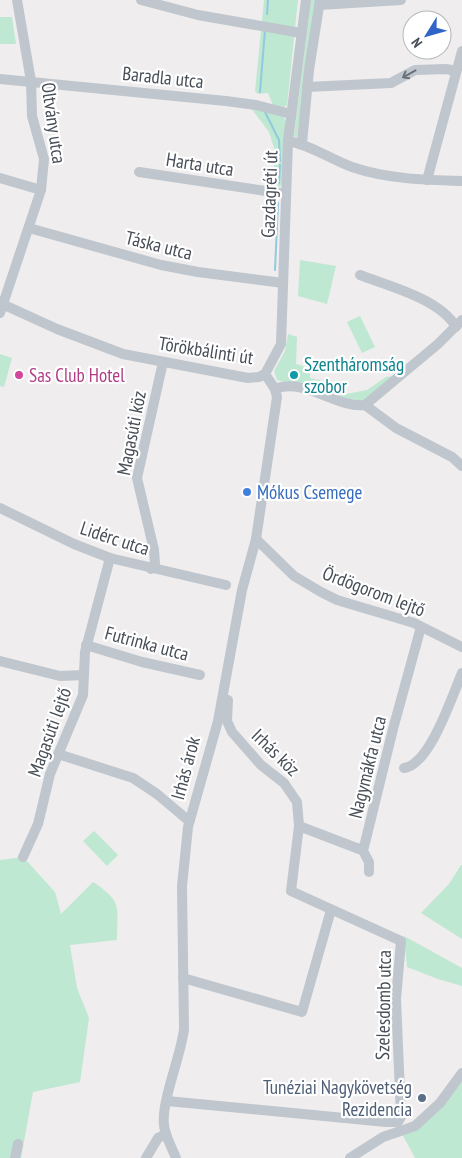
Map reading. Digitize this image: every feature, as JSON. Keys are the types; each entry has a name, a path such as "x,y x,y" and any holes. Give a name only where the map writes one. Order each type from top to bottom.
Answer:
{"street":[{"name":"Oltvány utca","path":"1,307 41,190 44,159 32,116 31,81 18,0"},
{"path":"141,0 198,15 301,33"},
{"name":"Gazdagréti út","path":"265,374 281,344 288,141 304,0"},
{"path":"319,2 401,0"},
{"name":"Gazdagréti út","path":"302,143 307,87 319,2"},
{"path":"427,180 462,51"},
{"path":"307,87 391,83 415,70 446,69 456,71"},
{"name":"Baradla utca","path":"0,79 226,101 256,105 291,114"},
{"path":"288,141 302,143 334,160 366,171 427,180 462,180"},
{"name":"Harta utca","path":"139,172 286,194"},
{"path":"0,178 41,190"},
{"name":"Táska utca","path":"29,228 161,265 198,272 284,283"},
{"path":"275,389 289,386 350,406 365,405 459,324 432,304 360,275"},
{"name":"Törökbálinti út","path":"1,307 104,348 162,362 248,378 265,374 275,389"},
{"name":"Magasúti köz","path":"151,569 155,564 154,550 137,478 162,362"},
{"name":"Irhás árok","path":"176,1158 166,1134 164,1119 182,1046 182,886 189,821 218,721 226,669 242,590 256,539 277,397 275,389"},
{"path":"365,405 396,428 441,451 462,466"},
{"name":"Lidérc utca","path":"0,508 74,544 110,558 226,585"},
{"name":"Ördögorom lejtő","path":"256,539 294,576 321,592 337,600 421,627 462,648"},
{"name":"Magasúti lejtő","path":"23,857 38,824 50,774 82,696 86,645 110,558"},
{"name":"Nagymákfa utca","path":"299,826 362,849 366,844 393,728 421,627"},
{"name":"Futrinka utca","path":"86,645 142,662 200,675"},
{"path":"0,661 60,676 84,675"},
{"name":"Irhás köz","path":"226,669 229,675 227,721 232,732 247,751 291,791 297,802 299,826 291,891"},
{"path":"404,768 413,765 427,752 462,673"},
{"path":"58,754 133,778 157,794 189,821"},
{"path":"362,849 368,862 369,872"},
{"name":"Szelesdomb utca","path":"167,1102 386,1122 398,1122 401,1117 396,999 401,941 291,891"},
{"path":"183,978 302,1012 331,910"},
{"path":"350,1158 382,1137 415,1126 440,1103 462,1073"},
{"path":"146,1158 155,1142 166,1134"},
{"path":"15,1158 18,1144"}],"green space":[{"path":"264,0 298,0 287,105 284,107 273,105 268,93 258,94 255,91"},
{"path":"311,0 317,0 297,138 294,136"},
{"path":"0,17 12,17 16,44 0,44"},
{"path":"251,108 284,117 286,123 282,184 279,188 269,189 274,181 274,148 269,132"},
{"path":"300,260 336,266 327,304 298,296"},
{"path":"360,316 375,347 362,353 347,322"},
{"path":"288,334 297,337 296,364 306,367 310,373 310,378 338,384 337,389 320,392 277,380 274,371 285,351"},
{"path":"0,354 12,358 4,387 0,386"},
{"path":"394,376 364,402 336,396 367,390 386,377"},
{"path":"94,831 118,855 107,866 83,841"},
{"path":"23,857 55,892 61,914 93,882 103,889 114,900 116,906 117,940 70,945 77,988 89,1018 80,1082 33,1092 21,1158 0,1158 0,860"},
{"path":"461,865 462,939 421,913 449,884"},
{"path":"404,936 462,968 462,986 407,967"},
{"path":"462,1073 462,1158 415,1158 401,1132 415,1126"}],"waterway":[{"path":"267,14 268,0"},
{"path":"260,92 265,30"},
{"path":"265,112 279,140 280,161"},
{"path":"279,183 280,165"},
{"path":"275,270 278,203"}],"place":[{"name":"Sas Club Hotel","path":"19,375"},
{"name":"Szentháromság szobor","path":"294,375"},
{"name":"Mókus Csemege","path":"247,492"},
{"name":"Tunéziai Nagykövetség Rezidencia","path":"422,1098"}]}
